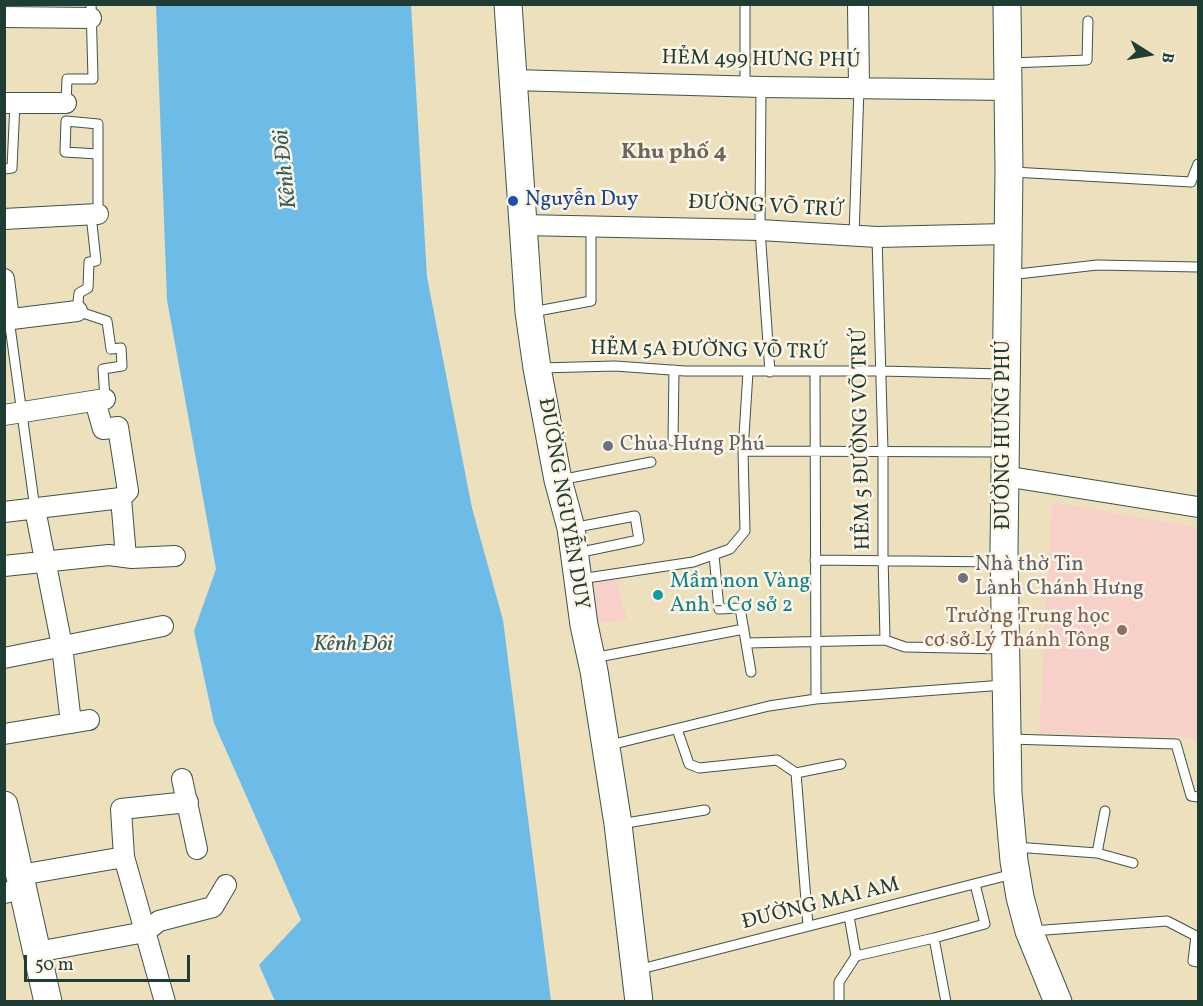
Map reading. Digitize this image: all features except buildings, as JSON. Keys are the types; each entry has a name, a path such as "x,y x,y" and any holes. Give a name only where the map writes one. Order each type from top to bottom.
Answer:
{"main road":[{"name":"ĐƯỜNG NGUYỄN DUY","path":"508,4 529,312 558,480 573,540 584,625 618,824 639,1002"},
{"name":"ĐƯỜNG HƯNG PHÚ","path":"1007,4 1009,171 1004,562 1007,739 1012,847 1029,931 1058,1002"},
{"path":"4,805 16,886 37,952 48,1002"}],"street":[{"path":"858,4 859,87"},
{"path":"4,17 91,11"},
{"name":"HẺM 499 HƯNG PHÚ","path":"513,80 1009,90"},
{"path":"10,103 66,112"},
{"path":"4,219 95,215"},
{"name":"ĐƯỜNG VÕ TRỨ","path":"522,225 760,230 878,237 1007,234"},
{"path":"4,279 7,319 77,311"},
{"path":"4,512 121,498 128,491 118,427 104,429 100,400 13,414"},
{"path":"1004,464 1198,507"},
{"path":"121,498 126,557"},
{"path":"4,734 80,721 62,646 35,509"},
{"path":"4,566 109,555 175,556"},
{"path":"4,658 163,626"},
{"path":"182,779 197,849"},
{"path":"165,1002 124,857 121,809 188,802"},
{"path":"16,886 124,857"},
{"path":"37,952 145,932 159,921 213,907 226,885"}],"lane":[{"path":"745,4 753,86 770,372"},
{"path":"91,11 93,79 67,79 65,152 98,154"},
{"path":"1008,63 1087,60 1088,21"},
{"path":"854,236 859,87"},
{"path":"4,169 12,168 10,103"},
{"path":"66,112 98,124 96,261 89,262 88,288 79,293 77,311 107,321 111,349 121,348 122,366 103,369 100,400"},
{"path":"1009,171 1191,182 1198,164"},
{"path":"529,312 591,301 591,227"},
{"name":"HẺM 5 ĐƯỜNG VÕ TRỨ","path":"878,237 884,451 885,640"},
{"path":"1007,275 1097,265 1198,267"},
{"path":"7,319 13,414 35,509"},
{"name":"HẺM 5A ĐƯỜNG VÕ TRỨ","path":"537,368 615,366 748,372 881,371 1005,374"},
{"path":"674,370 674,441"},
{"path":"579,579 693,562 730,549 745,531 743,451 748,372"},
{"path":"814,372 816,699"},
{"path":"743,451 884,451 1004,464"},
{"path":"558,480 651,462"},
{"path":"635,516 639,540 573,540 635,516"},
{"path":"714,555 719,609 740,608 751,672"},
{"path":"816,560 1004,562"},
{"path":"591,658 744,629"},
{"path":"747,643 885,640 905,647 1005,649"},
{"path":"605,747 769,706 816,699 1006,684"},
{"path":"677,729 689,764 699,768 777,760 796,773 841,764"},
{"path":"1007,739 1176,744 1191,796 1198,797"},
{"path":"796,773 808,926"},
{"path":"618,824 705,810"},
{"path":"1097,853 1105,811"},
{"path":"1012,847 1097,853 1133,863"},
{"name":"ĐƯỜNG MAI AM","path":"634,971 1016,873"},
{"path":"856,956 985,924 975,884"},
{"path":"839,1002 839,982 856,956 849,916"},
{"path":"1029,931 1167,921 1196,936 1194,961 1198,962"},
{"path":"934,938 946,1002"}],"shaded area":[{"name":"Trường Trung học cơ sở Lý Thánh Tông","path":"1052,502 1198,528 1198,739 1039,733"},
{"path":"615,575 627,620 584,625 579,579"}],"water":[{"name":"Kênh Đôi","path":"156,5 411,5 427,277 472,508 503,620 551,1001 275,1001 259,965 301,920 214,723 194,631 216,569 167,300"}],"place":[{"name":"Nguyễn Duy","path":"513,201"},
{"name":"Chùa Hưng Phú","path":"608,446"},
{"name":"Nhà thờ Tin Lành Chánh Hưng","path":"963,578"},
{"name":"Mầm non Vàng Anh - Cơ sở 2","path":"658,595"},
{"name":"Trường Trung học cơ sở Lý Thánh Tông","path":"1122,630"}],"district":[{"name":"Khu phố 4","path":"674,154"}]}
